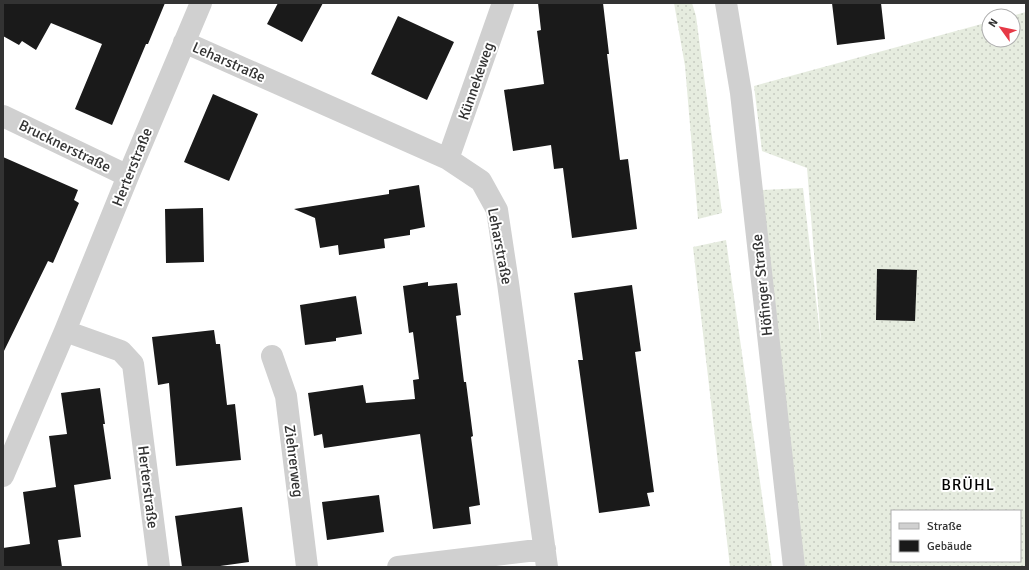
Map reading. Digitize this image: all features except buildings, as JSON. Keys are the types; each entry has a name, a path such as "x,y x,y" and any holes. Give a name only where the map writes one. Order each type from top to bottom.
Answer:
{"street":[{"name":"Herterstraße","path":"3,476 65,331 201,3"},
{"name":"Künnekeweg","path":"448,160 503,3"},
{"name":"Höfinger Straße","path":"726,3 741,93 794,567"},
{"name":"Leharstraße","path":"184,42 448,160 481,181 497,210 546,558"},
{"name":"Brucknerstraße","path":"3,116 128,176"},
{"name":"Herterstraße","path":"65,331 121,351 133,364 159,567"},
{"name":"Ziehrerweg","path":"272,356 286,396 307,567"},
{"path":"398,567 546,558"}],"shaded area":[{"path":"674,3 692,3 696,16 722,213 698,219 685,66"},
{"path":"1026,12 1026,567 794,567 762,190 803,188 821,343 807,168 762,151 754,86 981,24 981,48 1021,48 1021,13"},
{"path":"726,240 772,567 730,567 693,247"}],"district":[{"name":"BRÜHL","path":"968,485"}]}
